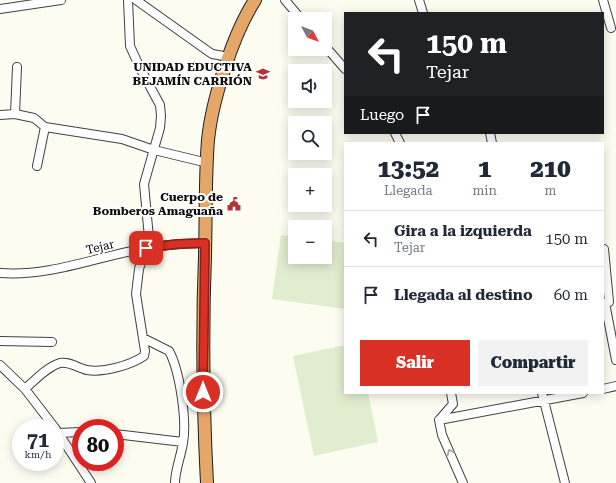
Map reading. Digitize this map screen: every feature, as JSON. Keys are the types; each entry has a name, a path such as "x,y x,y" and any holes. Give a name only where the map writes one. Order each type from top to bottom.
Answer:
{"highway":[{"path":"207,483 203,392 208,140 216,98 229,57 244,20 255,0"}],"street":[{"path":"0,9 61,0"},
{"path":"25,389 42,373 60,363 71,364 95,371 144,356 145,351 136,294 139,269 149,233 144,184 160,128 160,105 130,46 128,0"},
{"path":"136,0 212,54 229,57"},
{"path":"285,0 295,12"},
{"path":"419,0 423,12"},
{"path":"603,0 610,28"},
{"path":"332,54 344,68"},
{"path":"15,114 17,67"},
{"path":"0,115 15,114 34,118 45,127 122,139 154,150 208,163"},
{"path":"37,166 45,127"},
{"name":"Tejar","path":"0,273 36,273 146,248 177,244 205,243"},
{"path":"604,249 608,302 616,360"},
{"path":"142,338 167,349 171,354 178,374 182,400 183,442 175,483"},
{"path":"0,341 52,342"},
{"path":"0,365 25,389 48,419"},
{"path":"604,389 616,386"},
{"path":"451,394 455,416"},
{"path":"439,420 543,397 573,394"},
{"path":"543,397 565,483"},
{"path":"439,420 453,404"},
{"path":"439,420 442,435 463,483"},
{"path":"124,435 183,442"},
{"path":"64,443 78,466 91,483"}],"green space":[{"path":"281,235 288,236 288,264 332,264 332,241 344,243 344,309 272,299"},
{"path":"344,345 344,394 368,394 378,442 314,456 293,356"}],"place":[{"name":"UNIDAD EDUCTIVA BEJAMÍN CARRIÓN","path":"263,74"},
{"name":"Cuerpo de Bomberos Amaguaña","path":"234,204"}],"route":[{"path":"146,248 177,244 205,243 203,392"}]}
